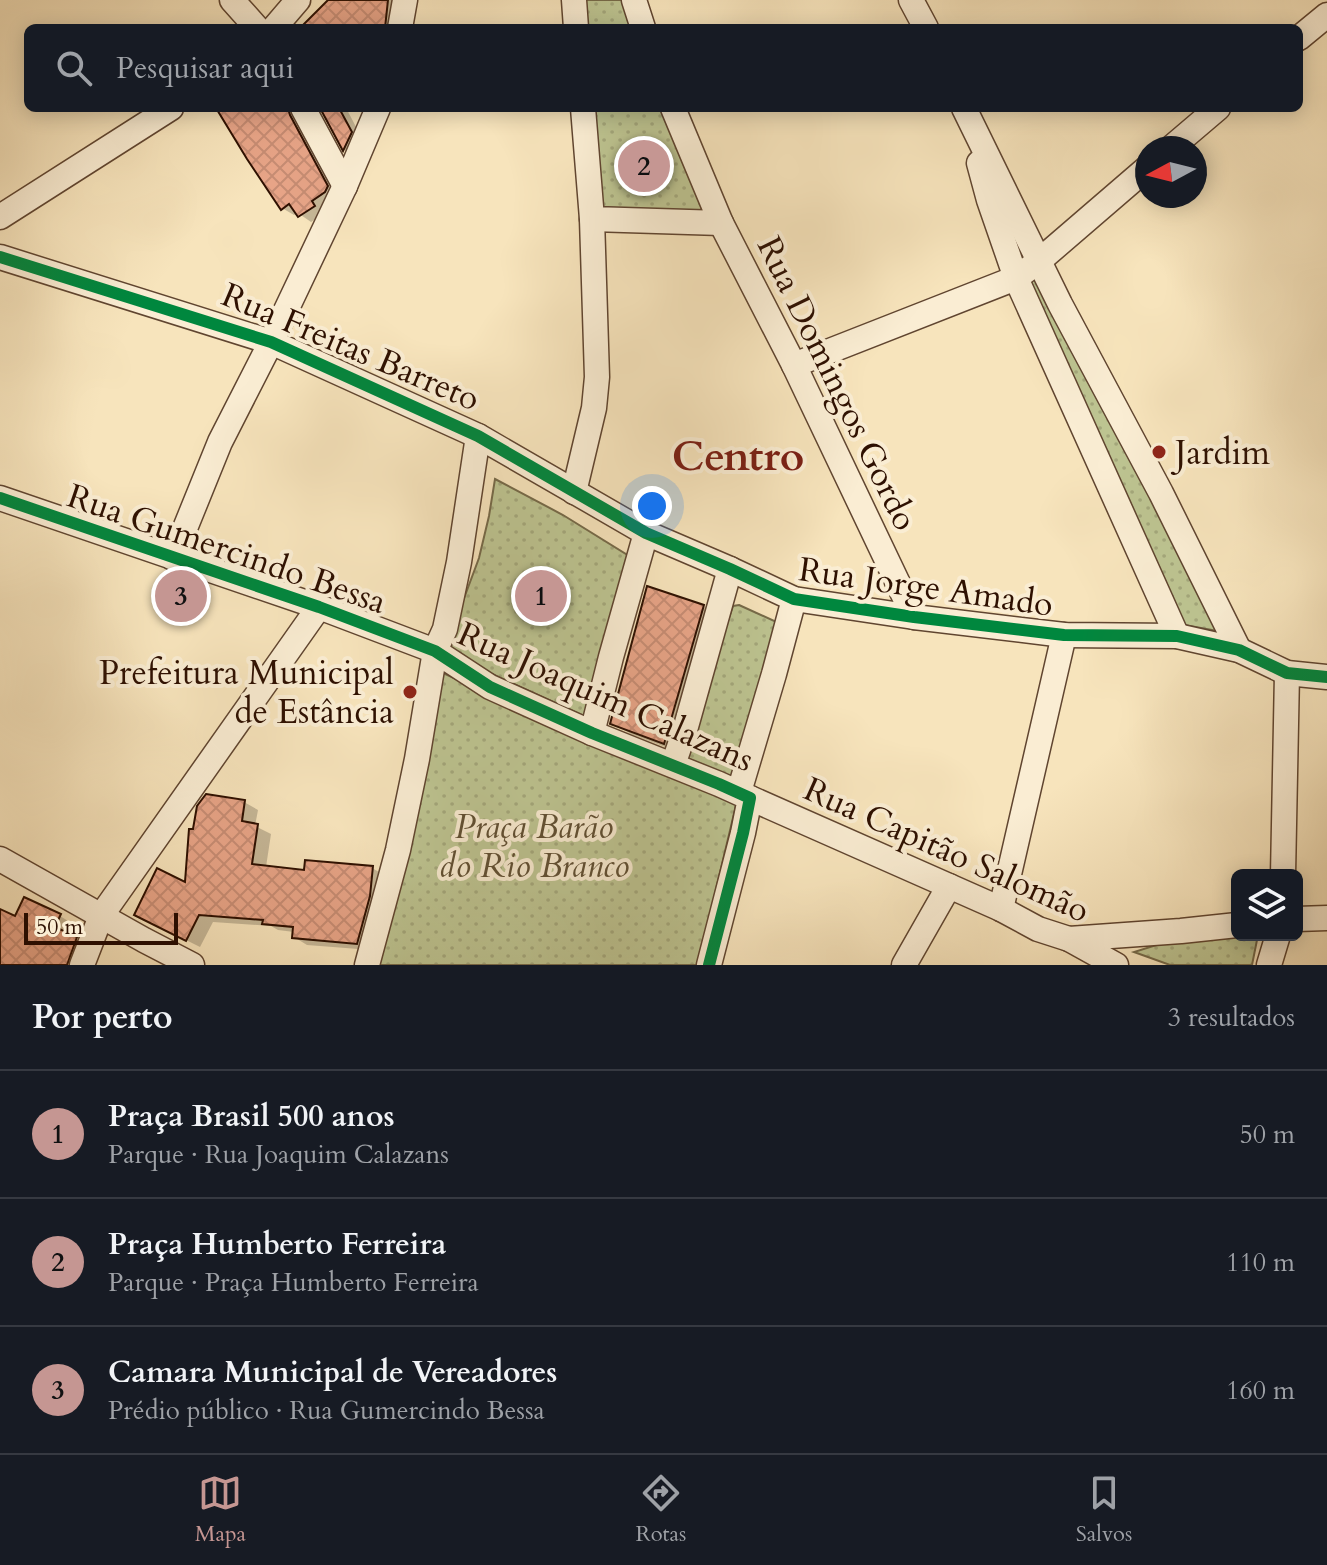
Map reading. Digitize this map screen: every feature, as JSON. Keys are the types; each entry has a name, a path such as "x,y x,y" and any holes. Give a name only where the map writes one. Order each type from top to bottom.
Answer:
{"street":[{"path":"232,0 253,24"},
{"path":"277,24 298,0"},
{"path":"401,24 405,0"},
{"path":"574,0 576,24"},
{"path":"634,0 642,24"},
{"path":"911,0 924,24"},
{"path":"1303,35 1327,15"},
{"path":"0,217 165,112"},
{"path":"305,112 345,186"},
{"path":"173,558 220,442 345,186 376,112"},
{"path":"574,492 594,408 597,377 592,219 583,112"},
{"name":"Rua Domingos Gordo","path":"675,112 721,223 794,365 914,617"},
{"path":"965,112 989,200 1016,278 1177,636"},
{"path":"966,112 1239,650"},
{"path":"1185,136 1213,112"},
{"path":"794,365 1016,278 1135,178"},
{"path":"592,219 721,223"},
{"name":"Rua Freitas Barreto","path":"0,257 271,342 478,436 574,492"},
{"path":"435,651 445,629 459,562 478,436"},
{"name":"Rua Jorge Amado","path":"574,492 646,533 794,599 1064,635 1177,636 1239,650 1287,673 1327,677"},
{"name":"Rua Gumercindo Bessa","path":"0,498 319,607 435,651"},
{"path":"592,733 646,533"},
{"path":"673,765 730,569"},
{"path":"744,795 794,599"},
{"path":"82,965 101,916 319,607"},
{"path":"1001,909 1064,635"},
{"name":"Rua Joaquim Calazans","path":"367,965 398,850 435,651 490,687 592,733 744,795 740,847 709,965"},
{"path":"1283,869 1287,673"},
{"name":"Rua Capitão Salomão","path":"744,795 1001,909 1038,929 1069,939 1116,965"},
{"path":"1,859 192,965"},
{"path":"904,965 949,886"},
{"path":"1303,919 1327,918"},
{"path":"1069,939 1231,926"},
{"path":"1269,965 1276,941"}],"green space":[{"path":"578,0 640,0 649,24 579,24"},
{"path":"583,112 681,112 723,224 589,232"},
{"path":"1040,274 1223,632 1179,624 1027,284"},
{"path":"495,479 563,515 629,556 586,717 444,652 479,558"},
{"name":"Praça Barão do Rio Branco","path":"739,605 794,630 749,786 681,759 733,606"},
{"name":"Praça Barão do Rio Branco","path":"443,673 590,740 737,801 698,965 378,965"},
{"path":"1230,922 1231,941 1257,941 1252,965 1170,965 1134,952"}],"building":[{"path":"328,0 388,0 385,24 304,24"},
{"path":"218,112 289,112 328,186 312,201 315,206 298,217 289,204 281,210"},
{"path":"322,112 341,112 352,132 343,151"},
{"path":"647,586 704,605 664,744 610,724"},
{"path":"206,794 245,800 242,821 258,824 252,864 304,870 305,860 373,866 370,896 357,944 292,938 293,927 262,924 263,920 199,915 186,941 134,915 157,868 185,882 189,829 193,829 197,806"},
{"path":"24,897 61,914 55,927 77,937 67,965 0,965 0,909 15,916"}],"cycle path":[{"path":"0,257 271,342 478,436 646,533 794,599 1064,635 1177,636 1239,650 1287,673 1327,677"},
{"path":"0,498 319,607 435,651 490,687 750,798 709,965"}],"place":[{"name":"Praça Humberto Ferreira","path":"644,166"},
{"name":"Jardim","path":"1159,452"},
{"name":"Camara Municipal de Vereadores","path":"181,596"},
{"name":"Praça Brasil 500 anos","path":"541,596"},
{"name":"Prefeitura Municipal de Estância","path":"410,692"}],"district":[{"name":"Centro","path":"738,455"}]}
